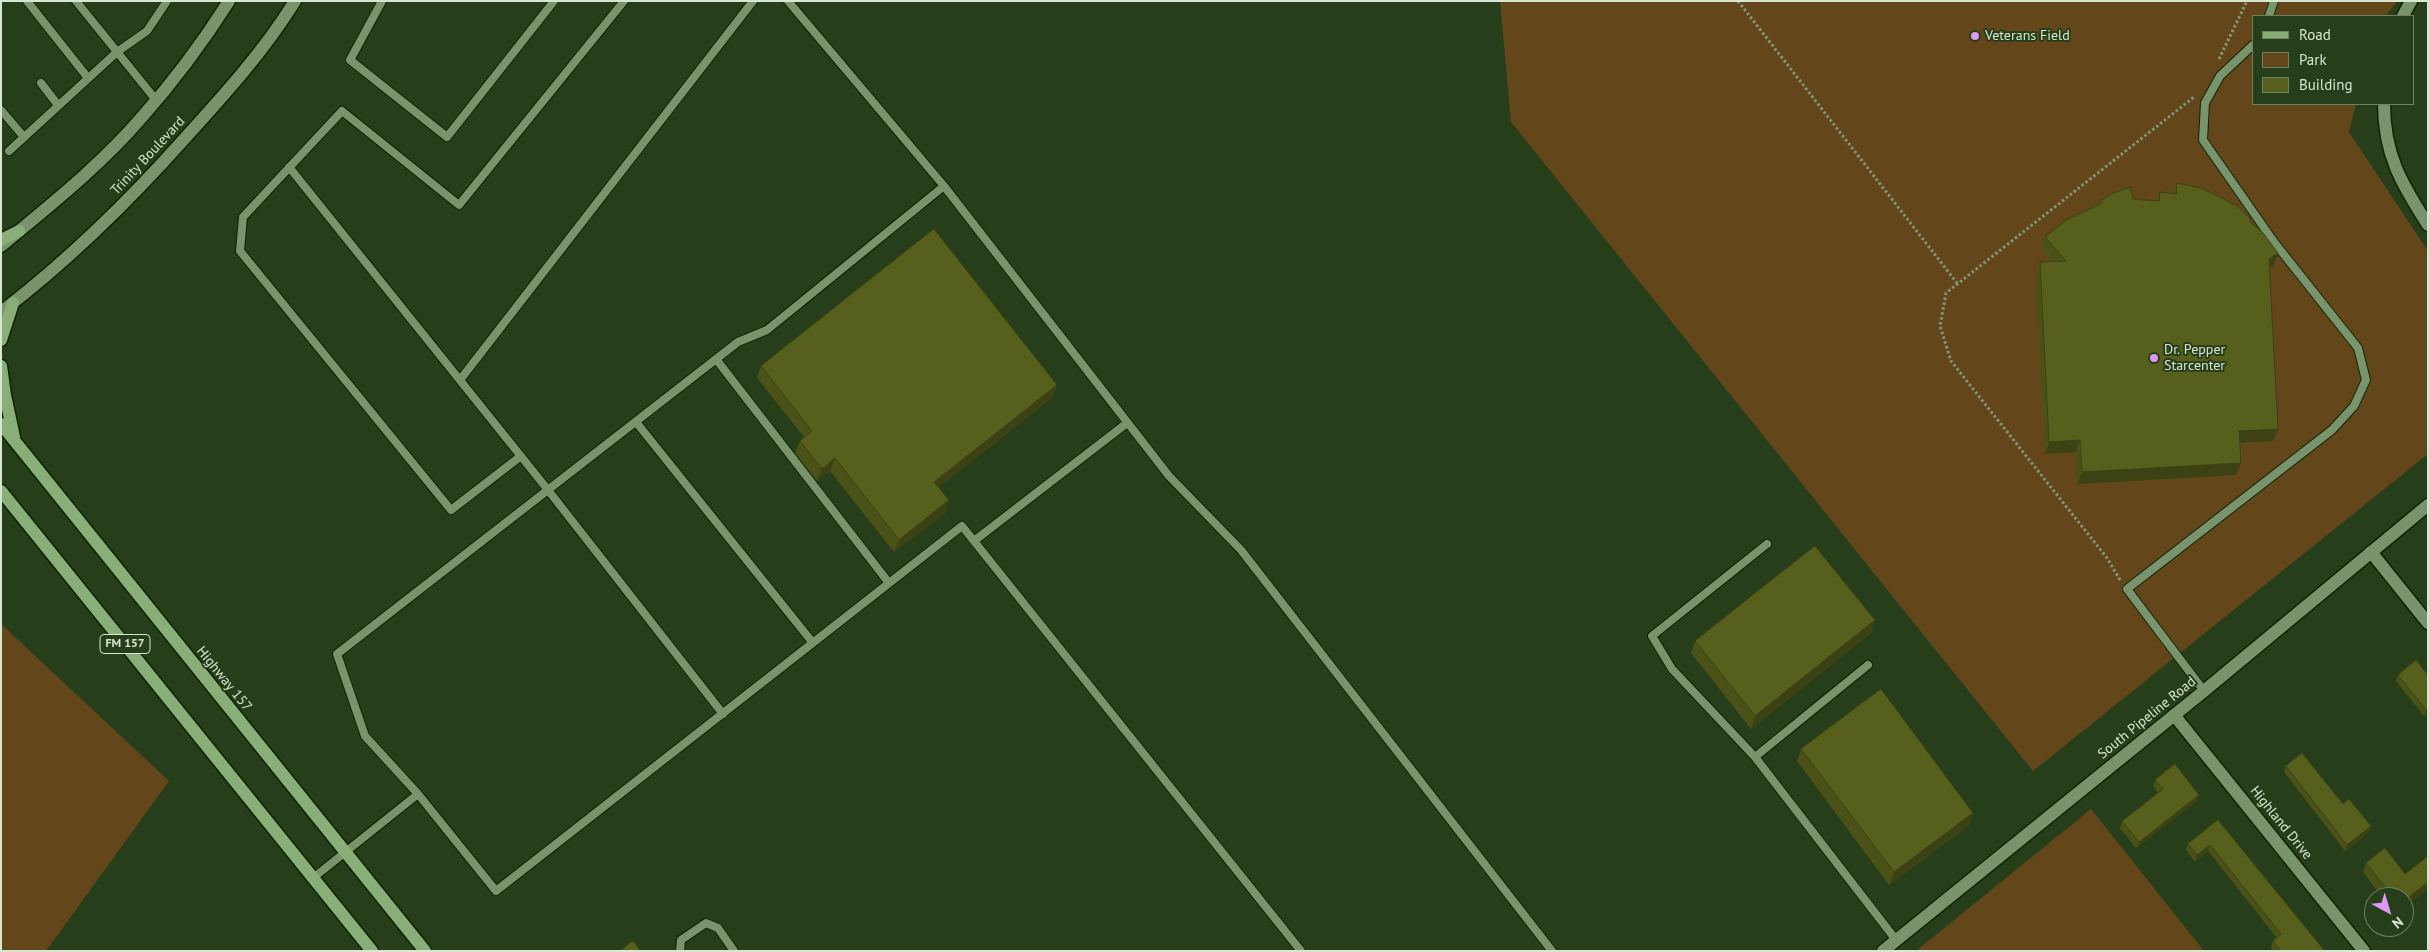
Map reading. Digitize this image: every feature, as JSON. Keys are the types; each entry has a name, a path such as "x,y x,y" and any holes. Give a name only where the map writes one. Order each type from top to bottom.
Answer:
{"main road":[{"path":"1,240 19,231"},
{"path":"1,340 13,303"},
{"path":"1,366 4,395 14,440"},
{"name":"Highway 157","path":"1,424 425,951"},
{"name":"FM 157","path":"1,491 372,951"}],"street":[{"path":"1,246 95,164 141,118 188,61 229,1"},
{"name":"Trinity Boulevard","path":"1,312 82,244 143,186 235,84 278,30 295,1"},
{"path":"2404,15 2411,1"},
{"path":"2384,105 2384,126 2390,156 2402,185 2427,222"},
{"name":"South Pipeline Road","path":"1883,951 2204,691 2428,506"},
{"path":"2371,552 2428,623"},
{"name":"Highland Drive","path":"2174,715 2364,951"}],"lane":[{"path":"27,1 88,78"},
{"path":"76,1 156,100"},
{"path":"9,151 117,52 147,31 167,1"},
{"path":"382,1 350,60 447,137 554,1"},
{"path":"520,456 452,510 240,251 243,217 342,111 459,204 624,1"},
{"path":"460,380 753,1"},
{"path":"788,1 944,186 1169,476 1240,550 1552,951"},
{"path":"2269,15 2274,1"},
{"path":"2204,691 2126,589 2332,430 2354,406 2366,380 2358,348 2274,242 2203,140 2205,103 2220,76 2252,46"},
{"path":"41,84 58,105"},
{"path":"1,110 24,137"},
{"path":"289,167 548,490 723,714"},
{"path":"944,186 767,330 738,342 337,654 366,736 418,794 496,891 962,526 1301,951"},
{"path":"716,359 889,583"},
{"path":"636,422 813,643"},
{"path":"974,541 1127,423"},
{"path":"1767,544 1652,636 1672,669 1755,757 1896,940"},
{"path":"1755,757 1868,665"},
{"path":"313,878 346,854 418,794"},
{"path":"680,951 681,940 706,923 718,928 734,951"}],"path":[{"path":"1738,1 1957,283"},
{"path":"2218,61 2247,1"},
{"path":"2126,589 2107,558 1951,361 1940,326 1946,292 2192,99 2198,92"}],"green space":[{"path":"1500,1 2397,1 2387,15 2252,15 2252,105 2356,105 2349,132 2428,251 2428,454 2033,771 1511,122"},
{"path":"1,624 169,781 46,951 1,951"},
{"path":"2091,809 2204,951 1916,951"}],"building":[{"name":"Dr. Pepper Starcenter","path":"2177,183 2201,188 2237,206 2251,219 2250,222 2263,233 2278,253 2269,259 2278,429 2239,431 2241,463 2082,472 2080,440 2049,442 2040,262 2066,261 2045,237 2066,220 2102,203 2100,201 2114,193 2130,187 2133,199 2159,201 2160,192 2176,194"},
{"path":"934,229 1057,385 934,482 949,500 899,540 835,458 822,469 800,441 812,431 761,366"},
{"path":"1815,546 1875,620 1755,716 1695,641"},
{"path":"2416,660 2428,675 2428,709 2426,710 2398,675"},
{"path":"1881,689 1973,813 1894,872 1801,749"},
{"path":"2302,753 2343,804 2349,799 2371,826 2347,845 2286,766"},
{"path":"2175,764 2199,795 2139,842 2122,821 2163,789 2155,780"},
{"path":"2218,820 2324,951 2281,951 2273,941 2281,934 2210,845 2197,855 2188,844"},
{"path":"2385,848 2405,874 2428,856 2428,882 2414,893 2414,887 2385,887 2366,863"},
{"path":"633,941 641,951 620,951"}],"place":[{"name":"Veterans Field","path":"1975,36"},
{"name":"Dr. Pepper Starcenter","path":"2154,358"}]}
